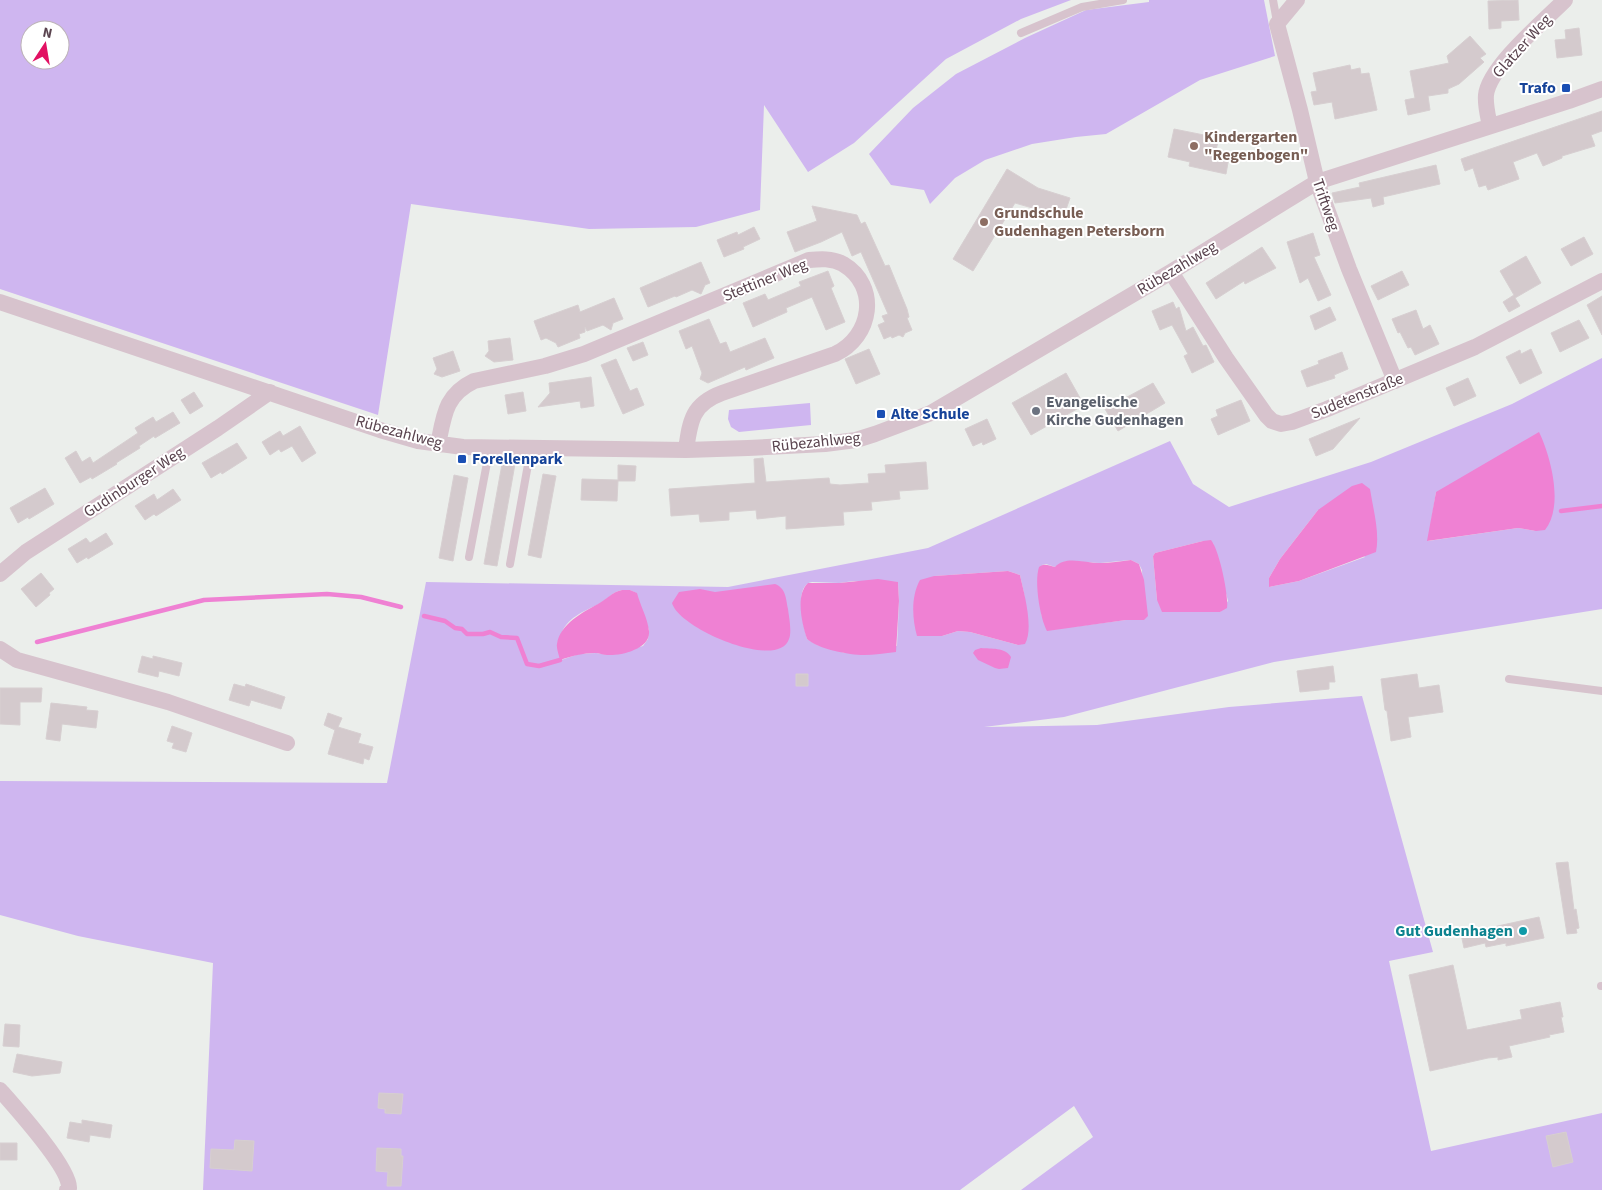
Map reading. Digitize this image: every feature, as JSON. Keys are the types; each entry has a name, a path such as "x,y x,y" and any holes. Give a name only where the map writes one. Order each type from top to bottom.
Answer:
{"street":[{"path":"1277,24 1297,0"},
{"name":"Glatzer Weg","path":"1490,126 1486,95 1494,76 1506,59 1565,0"},
{"name":"Triftweg","path":"1277,24 1317,182 1349,269 1395,381"},
{"name":"Rübezahlweg","path":"0,302 380,430 438,445 686,450 815,445 856,440 887,431 931,413 1171,272 1317,182 1569,101 1602,88"},
{"name":"Stettiner Weg","path":"438,445 443,417 449,402 456,393 474,381 545,366 584,354 809,260 836,261 850,270 860,282 866,299 867,310 864,323 857,338 835,354 704,401 693,415 690,423 686,450"},
{"name":"Sudetenstraße","path":"1171,272 1226,358 1272,421 1281,424 1292,422 1475,347 1602,281"},
{"name":"Gudinburger Weg","path":"0,574 26,552 270,392"},
{"path":"0,649 17,660 168,702 287,743"},
{"path":"0,1090 49,1150 68,1180 69,1188 67,1190"}],"lane":[{"path":"1021,33 1082,7 1123,0"},
{"path":"1273,0 1277,24"},
{"path":"470,557 490,447"},
{"path":"510,564 531,448"},
{"path":"1509,679 1602,691"}],"shaded area":[{"path":"0,0 1071,0 1021,19 946,59 854,143 808,172 764,105 760,210 696,227 589,229 411,204 378,415 0,289"},
{"path":"1149,0 1264,0 1275,56 1200,80 1106,134 1032,144 985,160 955,178 930,204 924,190 891,185 869,154 913,108 956,74 1025,38 1086,10 1149,2"},
{"path":"1602,358 1602,609 1274,662 1064,717 984,727 1097,725 1229,707 1362,696 1433,952 1389,961 1431,1151 1602,1113 1602,1190 1021,1190 1093,1137 1074,1106 960,1190 203,1190 213,963 78,936 0,915 0,781 387,783 426,582 728,587 928,548 1170,441 1193,484 1229,507 1371,462 1512,404","holes":["1436,492 1536,531 1518,528 1428,541","1318,510 1365,557 1299,581 1269,587 1269,578 1280,559","1203,541 1213,543 1228,601 1220,612 1183,612 1157,600 1153,556 1155,553","1131,560 1139,564 1142,570 1144,620 1126,620 1072,627 1042,617 1038,590 1042,565 1046,564 1055,567 1066,561 1100,563","1008,571 1020,575 1028,627 1018,645 970,632 958,631 942,636 918,636 934,576","812,582 898,582 897,646 845,653 817,645 807,639 802,616 801,598 806,585","630,590 636,593 649,630 648,639 643,646 608,655 596,653 579,654 561,660 561,636 566,625 576,616 599,604 615,592"]},
{"path":"810,403 811,425 739,432 731,427 728,419 729,410"},
{"path":"1539,432 1548,454 1555,495 1551,520 1545,530 1536,531 1518,528 1427,541 1436,492"},
{"path":"1362,483 1370,489 1377,529 1376,552 1299,581 1269,587 1269,578 1280,559 1318,510 1352,486"},
{"path":"1211,540 1223,573 1227,608 1220,612 1162,612 1157,600 1153,556 1155,553"},
{"path":"1070,560 1100,563 1131,560 1139,564 1144,580 1148,616 1144,620 1126,620 1047,631 1038,600 1037,582 1039,567 1048,565 1055,567 1059,563"},
{"path":"1008,571 1020,575 1026,601 1029,629 1025,644 1018,645 970,632 958,631 942,636 917,636 913,607 915,593 920,580 934,576"},
{"path":"878,579 898,582 899,601 896,652 868,655 850,654 818,646 807,639 803,626 801,602 804,588 808,583 839,583"},
{"path":"775,584 781,588 786,598 790,636 781,648 767,651 749,649 709,634 692,624 679,613 672,603 679,592 700,589 715,592"},
{"path":"622,590 630,590 637,593 649,631 645,642 640,647 627,653 607,655 586,654 560,660 557,644 567,625 612,594"},
{"path":"981,648 998,649 1008,654 1011,657 1008,668 995,668 978,660 973,653"}],"building":[{"path":"1518,0 1519,20 1501,21 1501,28 1489,29 1488,1"},
{"path":"1579,28 1582,55 1557,58 1555,40 1566,39 1565,30"},
{"path":"1470,36 1486,54 1480,58 1484,62 1459,84 1448,89 1448,93 1428,96 1430,110 1408,115 1405,100 1415,98 1410,71 1449,63 1447,56"},
{"path":"1350,65 1351,70 1360,68 1361,74 1369,73 1377,110 1335,119 1332,102 1314,105 1311,92 1317,91 1313,73"},
{"path":"1602,111 1602,131 1591,135 1595,146 1562,156 1562,158 1543,166 1537,153 1513,162 1519,179 1488,190 1486,185 1479,187 1473,168 1465,171 1461,159"},
{"name":"Kindergarten \"Regenbogen\"","path":"1174,129 1219,138 1215,154 1229,157 1226,174 1189,166 1190,162 1168,157"},
{"path":"1436,165 1440,184 1383,197 1384,204 1373,207 1371,198 1335,203 1332,193 1360,187 1359,183"},
{"path":"1007,169 1038,188 1070,198 1063,218 1053,213 1015,203 973,271 953,259"},
{"path":"812,206 857,215 861,224 865,222 885,266 889,265 907,309 909,317 907,318 912,330 905,333 903,337 899,335 884,339 878,325 885,322 882,316 888,314 861,252 852,256 842,232 795,252 787,232 817,221"},
{"path":"754,227 760,239 743,247 744,249 724,257 717,240 737,232 738,235"},
{"path":"1313,233 1320,255 1314,257 1331,295 1318,301 1308,278 1300,283 1287,242"},
{"path":"1584,237 1593,254 1571,266 1561,249"},
{"path":"1262,247 1276,268 1245,284 1244,281 1216,299 1206,283"},
{"path":"1526,256 1541,283 1515,298 1520,306 1509,312 1503,302 1514,295 1500,271"},
{"path":"701,262 710,283 705,285 701,294 692,290 648,307 640,288"},
{"path":"828,271 834,286 831,288 845,322 826,330 812,297 786,308 787,312 753,327 743,303 765,294 768,300 801,286 799,282"},
{"path":"1402,271 1409,285 1378,300 1371,286"},
{"path":"1602,296 1602,335 1587,305"},
{"path":"614,298 623,319 613,323 611,330 603,325 587,331 585,327 585,332 579,334 580,338 558,347 556,343 546,338 541,340 534,321 578,305 580,312"},
{"path":"1173,302 1176,309 1179,307 1186,331 1193,327 1203,346 1206,345 1214,362 1192,373 1184,356 1188,354 1172,325 1160,330 1152,311"},
{"path":"1330,307 1336,320 1315,330 1310,316"},
{"path":"1416,310 1423,329 1430,325 1439,344 1415,355 1411,347 1408,348 1400,332 1398,333 1392,319"},
{"path":"709,319 720,344 726,342 730,352 765,338 774,358 746,370 745,367 708,383 700,379 702,373 692,346 686,349 679,331"},
{"path":"1579,320 1589,338 1560,352 1551,333"},
{"path":"510,338 513,360 494,362 485,356 489,351 488,341"},
{"path":"643,342 648,355 633,361 627,348"},
{"path":"869,349 880,374 856,384 845,359"},
{"path":"1531,349 1542,373 1520,384 1506,357 1520,350 1521,354"},
{"path":"453,351 460,371 442,377 434,374 437,369 433,358"},
{"path":"1342,352 1348,369 1334,375 1335,378 1307,387 1301,371 1319,364 1318,361"},
{"path":"616,359 630,391 637,388 644,405 623,414 601,365"},
{"path":"1066,373 1084,405 1031,435 1012,403"},
{"path":"591,377 594,406 581,408 580,401 538,407 550,393 549,383"},
{"path":"1468,378 1476,396 1454,406 1446,388"},
{"path":"1153,383 1165,403 1118,431 1105,409"},
{"path":"194,392 203,406 190,414 181,400"},
{"path":"523,392 526,411 508,414 505,395"},
{"path":"1241,400 1250,421 1218,435 1211,419 1218,416 1216,410"},
{"path":"173,412 180,423 155,438 154,436 117,464 92,479 91,477 80,483 65,458 76,451 82,462 90,457 93,463 138,433 135,428 153,417 156,422"},
{"path":"1360,418 1333,449 1316,456 1309,439"},
{"path":"987,419 996,439 983,445 982,442 973,446 965,429"},
{"path":"300,426 316,453 302,462 292,446 281,452 279,449 270,455 262,442 280,431 283,436"},
{"path":"237,443 247,458 222,474 221,472 211,478 202,463"},
{"path":"763,458 766,482 829,478 830,484 840,485 869,483 868,474 886,473 885,465 926,462 928,489 899,491 900,499 871,502 872,510 843,512 844,525 786,529 786,516 757,519 756,510 729,512 729,520 700,522 699,514 671,516 669,489 755,483 754,459"},
{"path":"502,464 515,464 497,566 484,564"},
{"path":"618,465 636,466 635,481 618,481 617,501 581,500 582,479 618,480"},
{"path":"543,474 556,476 541,558 528,555"},
{"path":"454,475 468,478 453,561 439,558"},
{"path":"45,488 54,504 29,519 28,517 18,523 10,508"},
{"path":"173,489 181,500 156,516 154,514 145,520 135,506 154,494 157,500"},
{"path":"106,533 113,544 88,559 87,557 77,563 68,549 86,538 90,543"},
{"path":"41,573 54,589 36,607 21,589"},
{"path":"142,656 153,659 153,656 182,663 179,676 159,671 158,677 138,672"},
{"path":"1333,666 1335,682 1329,682 1329,689 1300,692 1297,671"},
{"path":"796,674 808,674 808,686 796,686"},
{"path":"1417,674 1419,688 1439,685 1443,712 1408,717 1411,737 1391,741 1381,679"},
{"path":"234,684 245,687 246,684 285,697 281,709 251,700 249,706 229,700"},
{"path":"0,688 42,688 41,702 20,702 20,725 0,724"},
{"path":"51,703 87,707 86,710 98,711 96,728 62,724 60,741 46,739"},
{"path":"328,713 342,718 338,727 361,734 358,743 373,747 369,760 364,758 363,764 328,754 335,730 324,725"},
{"path":"172,726 192,733 186,752 172,748 174,743 167,741"},
{"path":"1568,862 1574,910 1576,909 1579,928 1576,929 1577,933 1567,934 1556,863"},
{"path":"1539,917 1544,938 1506,946 1506,943 1486,947 1485,943 1464,948 1461,934"},
{"path":"1453,965 1467,1030 1522,1019 1520,1010 1560,1002 1564,1032 1509,1046 1512,1057 1498,1060 1498,1057 1488,1058 1430,1071 1409,975"},
{"path":"5,1024 20,1025 19,1047 3,1046"},
{"path":"17,1054 62,1062 60,1073 32,1076 13,1072"},
{"path":"379,1093 403,1094 401,1114 385,1113 385,1109 378,1108"},
{"path":"82,1120 112,1125 110,1138 90,1135 89,1142 67,1138 70,1122 82,1124"},
{"path":"1566,1132 1573,1162 1553,1167 1546,1136"},
{"path":"235,1140 254,1141 252,1171 210,1168 211,1149 234,1150"},
{"path":"0,1143 17,1143 17,1160 0,1160"},
{"path":"377,1148 401,1149 401,1156 403,1156 401,1186 387,1186 388,1172 376,1171"}],"waterway":[{"path":"1561,511 1602,506"},
{"path":"37,642 204,600 327,594 361,597 401,607"},
{"path":"424,616 445,621 455,628 462,629 467,634 490,632 501,637 517,638 527,664 539,666 560,660"}],"place":[{"name":"Trafo","path":"1566,88"},
{"name":"Kindergarten \"Regenbogen\"","path":"1194,146"},
{"name":"Grundschule Gudenhagen Petersborn","path":"984,222"},
{"name":"Evangelische Kirche Gudenhagen","path":"1036,411"},
{"name":"Alte Schule","path":"881,414"},
{"name":"Forellenpark","path":"462,459"},
{"name":"Gut Gudenhagen","path":"1523,931"}]}
